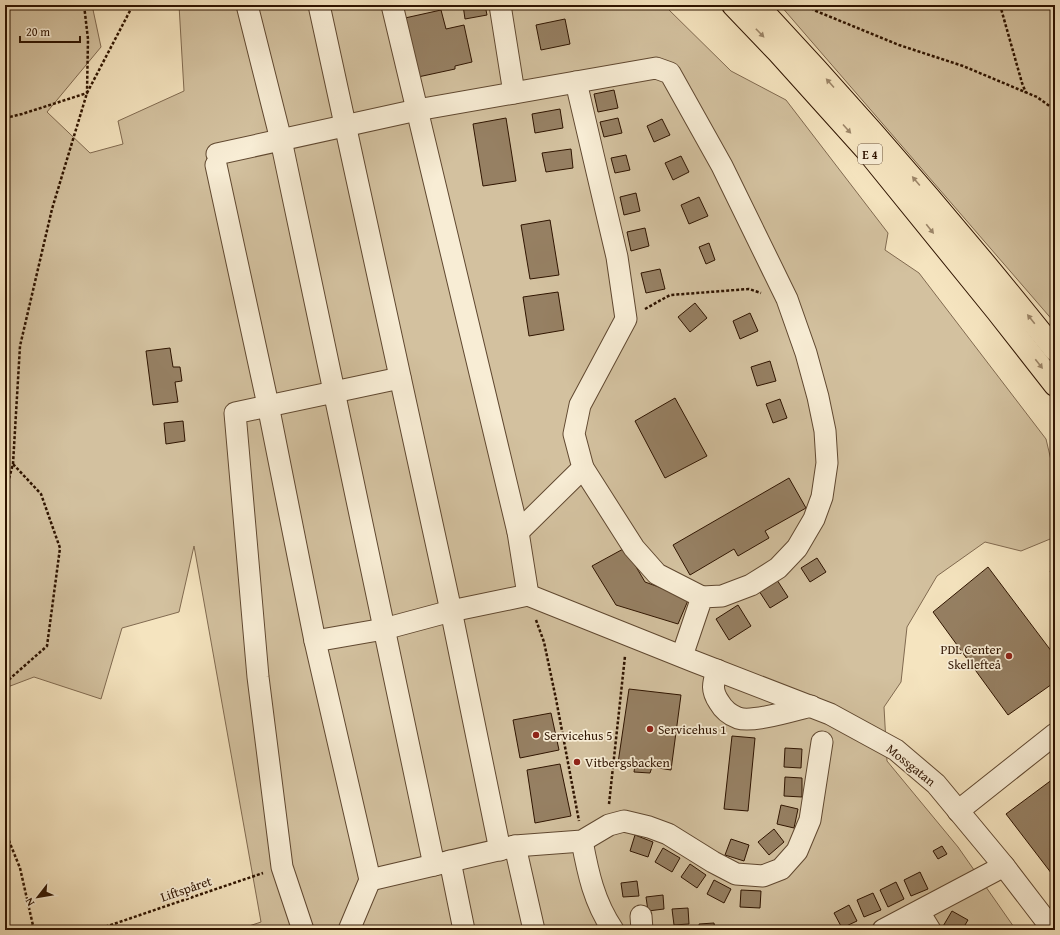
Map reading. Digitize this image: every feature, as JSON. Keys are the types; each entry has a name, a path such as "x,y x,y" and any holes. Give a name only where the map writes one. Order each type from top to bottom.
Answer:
{"highway":[{"name":"E 4","path":"733,5 778,52 868,152 1055,385"},
{"name":"E 4","path":"757,5 825,77 890,150 995,275 1055,350"}],"street":[{"path":"247,5 280,140 384,629 442,863 464,930"},
{"path":"319,5 451,611 507,848 534,930"},
{"path":"315,641 384,629 451,611 528,595 518,532 392,5"},
{"path":"500,5 514,93"},
{"path":"349,930 370,880 315,641 268,405 216,159 280,140 417,110 576,82 656,68 670,73 722,166 787,299 806,352 818,396 825,432 827,463 822,497 814,519 797,548 778,568 751,585 722,596 702,597 657,574 643,559 634,548 583,468 574,434 580,405 626,318 617,257 576,82"},
{"path":"303,930 282,867 258,677 235,413 400,378"},
{"path":"518,532 583,468"},
{"name":"Mossgatan","path":"528,595 811,706 851,724 896,750 936,784 1004,866 1053,930"},
{"path":"688,659 702,597"},
{"path":"717,670 713,684 714,695 723,709 738,718 755,719 811,706"},
{"path":"958,811 1055,734"},
{"path":"370,880 507,848 582,841 609,825 624,821 649,827 668,834 713,862 736,874 763,876 781,869 797,851 810,820 822,742"},
{"path":"582,841 591,884 599,904 613,930"},
{"path":"883,930 1004,866"},
{"path":"919,912 930,930"}],"path":[{"path":"84,5 88,39 87,93"},
{"path":"5,493 13,464 20,346 52,209 87,93 133,5"},
{"path":"807,5 816,11 899,45 963,66 1036,97 1055,110"},
{"path":"1000,5 1026,93"},
{"path":"5,118 87,93"},
{"path":"626,318 670,295 750,289 787,299"},
{"path":"5,683 47,646 60,548 41,494 13,464"},
{"path":"528,595 544,642 582,841"},
{"path":"609,825 609,796 628,635"},
{"path":"5,831 20,868 34,930"},
{"name":"Liftspåret","path":"96,930 282,867"}],"shaded area":[{"path":"5,5 92,5 101,47 47,112 90,153 123,144 118,121 184,91 179,5 664,5 731,71 786,100 888,233 885,250 919,273 1046,439 1055,477 1055,537 1021,551 985,542 937,576 907,627 901,682 884,707 887,761 958,847 1016,930 237,930 261,922 194,546 179,612 122,628 101,699 34,677 5,688"},
{"path":"780,5 1055,5 1055,107 1052,117 1055,119 1055,323"}],"building":[{"path":"463,5 485,5 487,15 465,19"},
{"path":"441,10 446,29 464,25 472,62 455,66 455,69 418,77 405,18"},
{"path":"565,19 570,44 541,50 536,25"},
{"path":"614,90 618,108 598,112 594,94"},
{"path":"560,109 563,128 535,133 532,114"},
{"path":"506,118 516,181 483,186 473,124"},
{"path":"618,118 622,133 604,137 600,122"},
{"path":"662,119 670,135 654,142 647,126"},
{"path":"571,149 573,168 546,172 542,153"},
{"path":"626,155 630,170 615,173 611,158"},
{"path":"681,156 689,172 673,180 665,163"},
{"path":"636,193 640,211 624,215 620,197"},
{"path":"699,197 708,216 689,224 681,205"},
{"path":"550,220 559,275 530,279 521,225"},
{"path":"645,228 649,246 631,251 627,232"},
{"path":"709,243 715,260 706,264 699,247"},
{"path":"660,269 665,289 646,293 641,273"},
{"path":"558,292 564,330 529,336 523,297"},
{"path":"695,303 707,318 690,332 678,317"},
{"path":"750,313 758,331 740,339 733,321"},
{"path":"170,348 173,367 180,367 182,381 175,382 178,402 153,405 146,351"},
{"path":"770,361 776,381 757,386 751,367"},
{"path":"675,398 707,456 665,478 635,421"},
{"path":"780,399 787,418 773,423 766,404"},
{"path":"183,421 185,441 166,444 164,423"},
{"path":"789,478 806,508 765,531 769,538 738,556 734,549 690,575 673,545"},
{"path":"625,548 645,582 689,598 678,624 616,605 592,566"},
{"path":"817,558 826,572 810,582 801,568"},
{"path":"1055,566 1055,578 1050,571"},
{"path":"988,567 1055,656 1055,682 1008,715 933,612"},
{"path":"777,580 788,597 770,608 759,591"},
{"path":"738,605 751,626 729,640 716,619"},
{"name":"Servicehus 1","path":"629,689 681,695 671,770 652,767 650,773 634,772 635,765 618,763"},
{"name":"Servicehus 5","path":"551,713 559,750 520,758 513,720"},
{"path":"732,736 755,738 748,811 724,809"},
{"path":"785,748 802,749 801,768 784,767"},
{"path":"560,764 571,816 535,823 527,770"},
{"path":"785,777 802,778 802,797 784,796"},
{"path":"1053,779 1055,782 1055,878 1006,814"},
{"path":"781,805 798,809 794,828 777,824"},
{"path":"774,829 784,842 769,855 758,842"},
{"path":"635,835 653,842 648,857 630,851"},
{"path":"731,839 749,845 744,861 725,855"},
{"path":"942,846 947,854 938,859 933,851"},
{"path":"663,848 680,858 672,872 655,862"},
{"path":"690,864 706,875 697,888 681,877"},
{"path":"920,872 928,889 911,896 904,880"},
{"path":"714,880 731,889 724,903 707,894"},
{"path":"637,881 639,896 623,897 621,883"},
{"path":"896,882 904,899 888,907 880,890"},
{"path":"741,890 761,891 760,908 740,907"},
{"path":"873,893 881,910 864,917 857,900"},
{"path":"663,895 664,909 648,911 646,897"},
{"path":"849,905 857,921 842,928 834,913"},
{"path":"688,908 689,924 674,925 672,909"},
{"path":"952,911 968,920 962,930 946,930 942,928"},
{"path":"714,923 715,930 700,930 699,924"},
{"path":"760,926 760,930 744,930 743,927"}],"place":[{"name":"PDL Center Skellefteå","path":"1009,656"},
{"name":"Servicehus 1","path":"650,729"},
{"name":"Servicehus 5","path":"536,735"},
{"name":"Vitbergsbacken","path":"577,762"}]}
